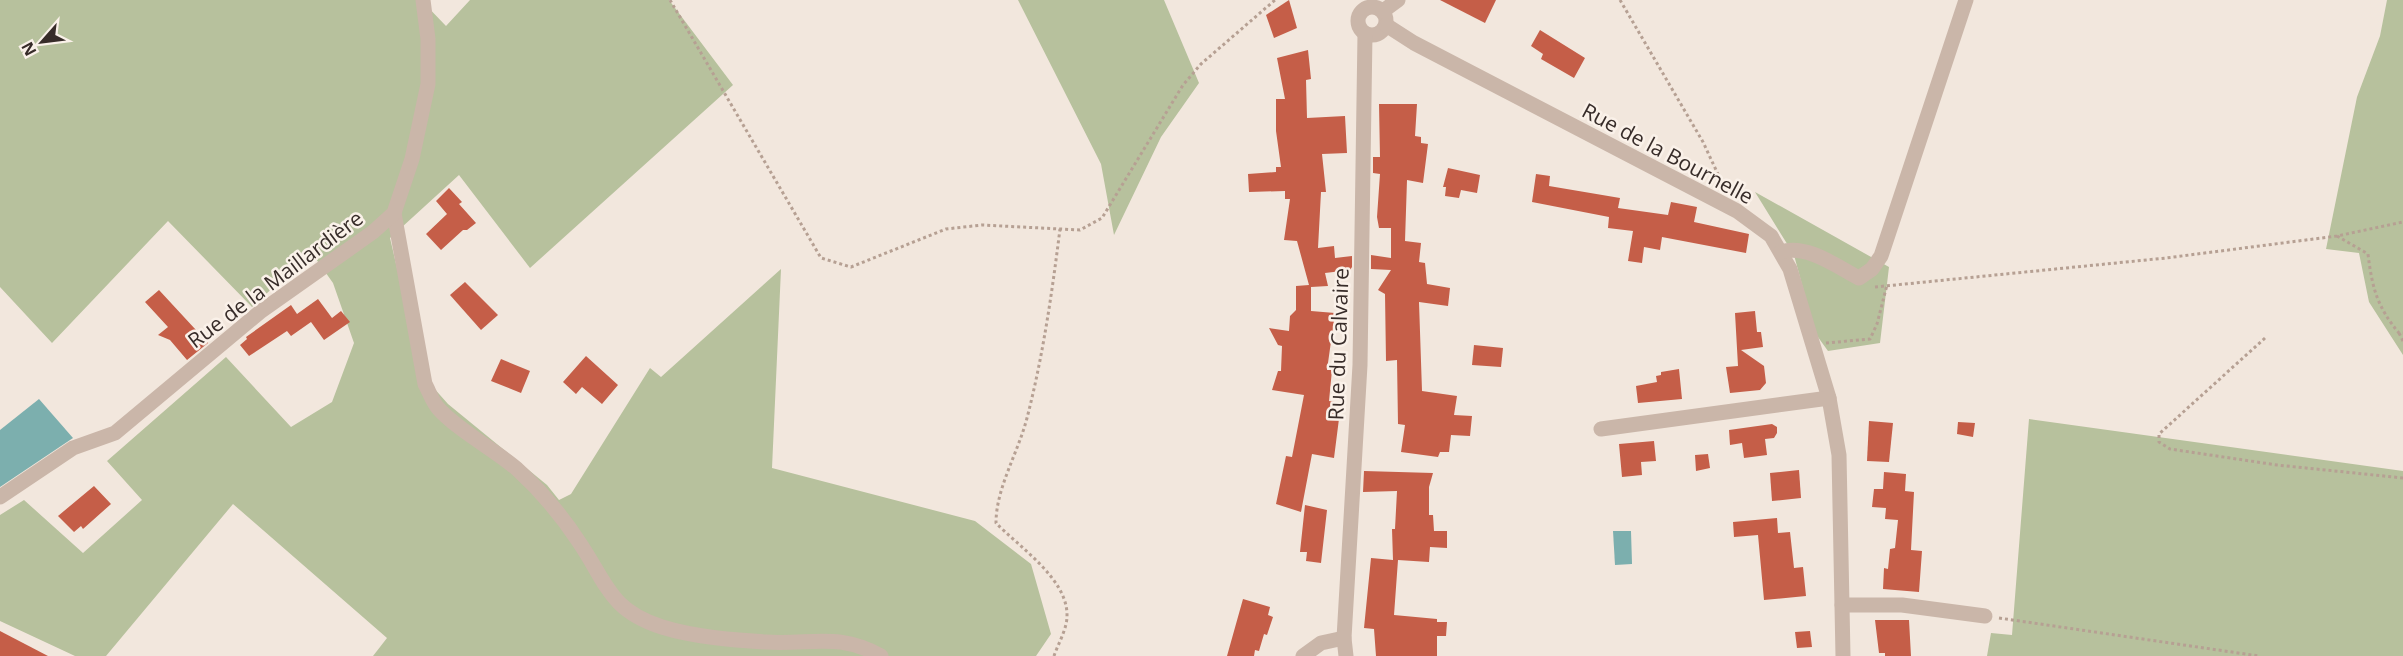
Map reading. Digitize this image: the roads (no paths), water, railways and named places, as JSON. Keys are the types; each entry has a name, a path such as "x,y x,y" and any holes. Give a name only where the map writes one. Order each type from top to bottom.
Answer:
{"street":[{"name":"Rue de la Maillardière","path":"0,498 73,448 115,433 260,312 373,232 394,213 412,159 428,84 428,39 423,0"},
{"path":"1365,34 1377,35 1384,18 1398,0"},
{"path":"1781,252 1789,249 1810,253 1859,278 1872,269 1881,256 1966,0"},
{"path":"1356,5 1374,7 1384,18"},
{"name":"Rue du Calvaire","path":"1346,656 1344,638 1360,365 1365,34 1358,23 1356,5"},
{"name":"Rue de la Bournelle","path":"1384,18 1414,43 1733,208 1770,236 1790,269 1829,398 1839,455 1843,656"},
{"path":"394,213 424,384 433,400 438,408 518,470 555,509 580,543 614,600 629,612 662,627 767,642 817,639 861,645 881,656"},
{"path":"1601,429 1829,398"},
{"path":"1842,605 1902,605 1985,616"},
{"path":"1303,656 1321,643 1344,638"}],"water":[{"path":"39,399 73,438 0,487 0,430"},
{"path":"1613,531 1631,531 1632,564 1615,565"}]}
